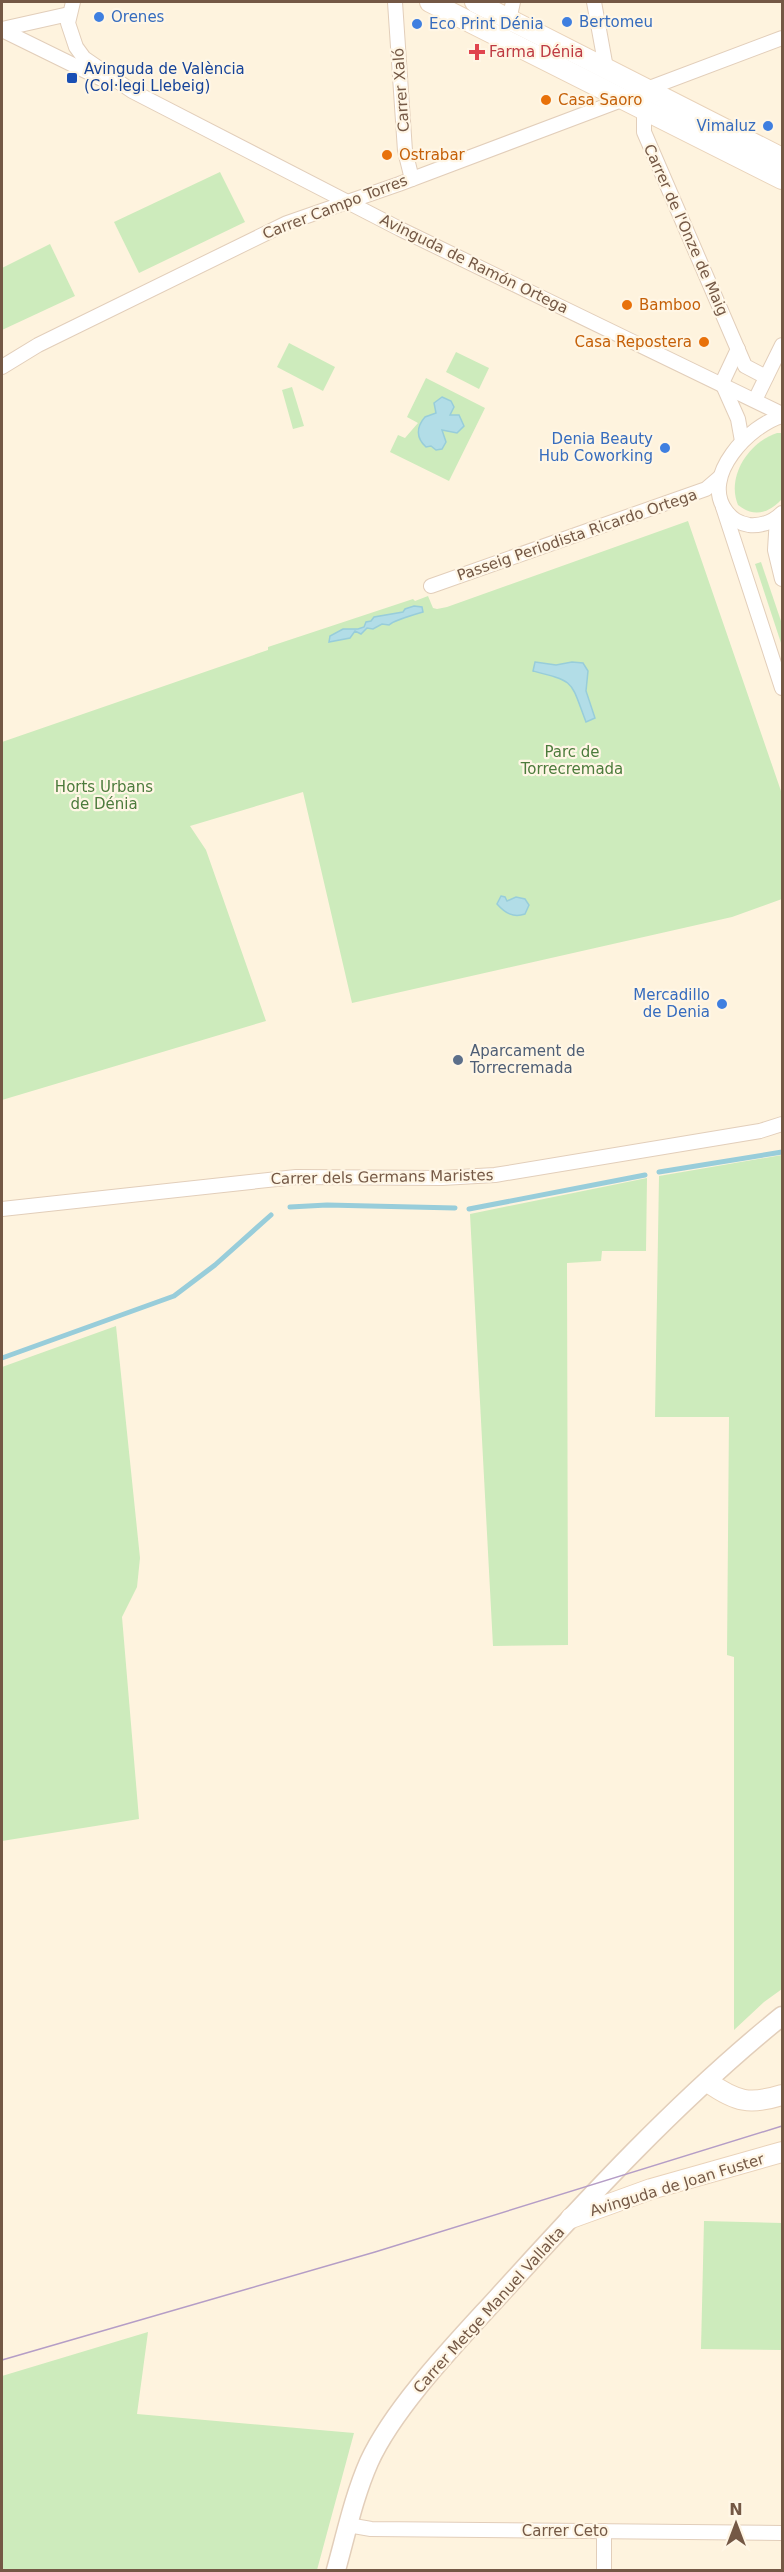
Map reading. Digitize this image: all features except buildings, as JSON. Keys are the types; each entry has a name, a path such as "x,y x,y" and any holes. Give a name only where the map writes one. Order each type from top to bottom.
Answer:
{"main road":[{"path":"430,2 625,99 646,99 781,155"},
{"path":"475,2 511,11 606,68 646,99 783,179"},
{"path":"708,2082 728,2095 747,2101 760,2102 783,2095"},
{"name":"Avinguda de Joan Fuster","path":"571,2218 651,2189 783,2152"}],"street":[{"name":"Carrer Xaló","path":"395,2 405,151 412,179"},
{"path":"594,2 606,68"},
{"path":"2,30 71,8"},
{"name":"Avinguda de Ramón Ortega","path":"71,8 70,33 84,58 132,91"},
{"name":"Avinguda de Ramón Ortega","path":"2,30 94,77 132,91 348,202 722,383 783,415"},
{"path":"646,99 783,38"},
{"name":"Carrer Campo Torres","path":"2,367 38,345 248,240 287,223 625,99"},
{"name":"Carrer de l'Onze de Maig","path":"646,99 644,132 745,366 766,377"},
{"path":"754,400 783,345"},
{"path":"738,349 722,383 738,419 742,441"},
{"path":"783,415 762,424 742,441 720,477 719,486 723,507 783,688"},
{"name":"Passeig Periodista Ricardo Ortega","path":"430,586 706,489 720,477"},
{"path":"723,507 732,518 745,524 761,525 780,516"},
{"path":"780,516 775,550 783,579"},
{"name":"Carrer dels Germans Maristes","path":"6,1207 296,1177 442,1178 495,1175 750,1132 783,1124"},
{"name":"Carrer Metge Manuel Vallalta","path":"336,2571 348,2525 369,2463 396,2418 466,2332 604,2180 708,2082 783,2016"},
{"name":"Carrer Ceto","path":"348,2525 371,2529 783,2533"},
{"path":"604,2531 604,2571"}],"green space":[{"path":"220,172 245,222 139,273 114,222"},
{"path":"50,244 75,296 2,330 2,268"},
{"path":"289,343 335,367 323,391 277,367"},
{"path":"456,352 489,368 479,389 446,372"},
{"path":"426,378 485,408 449,481 390,452 398,435 405,438 418,423 407,417"},
{"path":"292,387 304,426 293,429 282,390"},
{"path":"777,433 782,433 782,499 772,508 756,513 750,512 738,505 735,483 738,472 742,462 757,444"},
{"name":"Parc de Torrecremada","path":"688,521 782,794 782,899 732,917 352,1003 303,792 190,826 206,850 266,1021 2,1100 2,742 268,650 268,647 413,599 415,601 428,596 433,608 447,607"},
{"path":"761,562 782,624 782,646 755,564"},
{"path":"782,1155 782,1989 764,2002 734,2030 734,1657 727,1655 729,1417 655,1417 659,1176"},
{"path":"647,1178 646,1251 602,1251 601,1261 567,1263 568,1645 493,1646 470,1214"},
{"path":"116,1326 140,1558 137,1587 122,1617 139,1819 2,1841 2,1367"},
{"path":"704,2221 782,2223 782,2350 701,2349"},
{"path":"148,2332 137,2414 354,2433 317,2570 2,2570 2,2376"}],"water":[{"path":"442,397 451,401 454,407 450,415 459,415 464,426 457,433 442,430 446,442 442,449 436,450 423,444 419,436 419,429 425,417 436,413 434,403"},
{"path":"414,606 422,607 423,612 389,625 382,624 373,629 367,628 361,634 355,631 350,638 329,642 330,636 343,629 358,629 364,627 366,622 371,621 374,617 403,612"},
{"path":"535,662 556,665 572,662 583,663 588,671 586,691 595,718 586,722 570,685 557,678 533,671"},
{"path":"501,896 507,901 516,897 525,899 529,905 525,914 513,915 503,910 497,904"}],"waterway":[{"path":"659,1172 782,1152"},
{"path":"469,1209 645,1175"},
{"path":"290,1207 327,1205 455,1208"},
{"path":"2,1358 174,1296 215,1265 271,1215"}],"tram line":[{"path":"2,2360 375,2252 782,2126"}],"place":[{"name":"Orenes","path":"99,17"},
{"name":"Bertomeu","path":"567,22"},
{"name":"Eco Print Dénia","path":"417,24"},
{"name":"Farma Dénia","path":"477,52"},
{"name":"Avinguda de València (Col·legi Llebeig)","path":"72,78"},
{"name":"Casa Saoro","path":"546,100"},
{"name":"Vimaluz","path":"768,126"},
{"name":"Ostrabar","path":"387,155"},
{"name":"Bamboo","path":"627,305"},
{"name":"Casa Repostera","path":"704,342"},
{"name":"Denia Beauty Hub Coworking","path":"665,448"},
{"name":"Mercadillo de Denia","path":"722,1004"},
{"name":"Aparcament de Torrecremada","path":"458,1060"}],"park label":[{"name":"Horts Urbans de Dénia","path":"104,796"}]}
